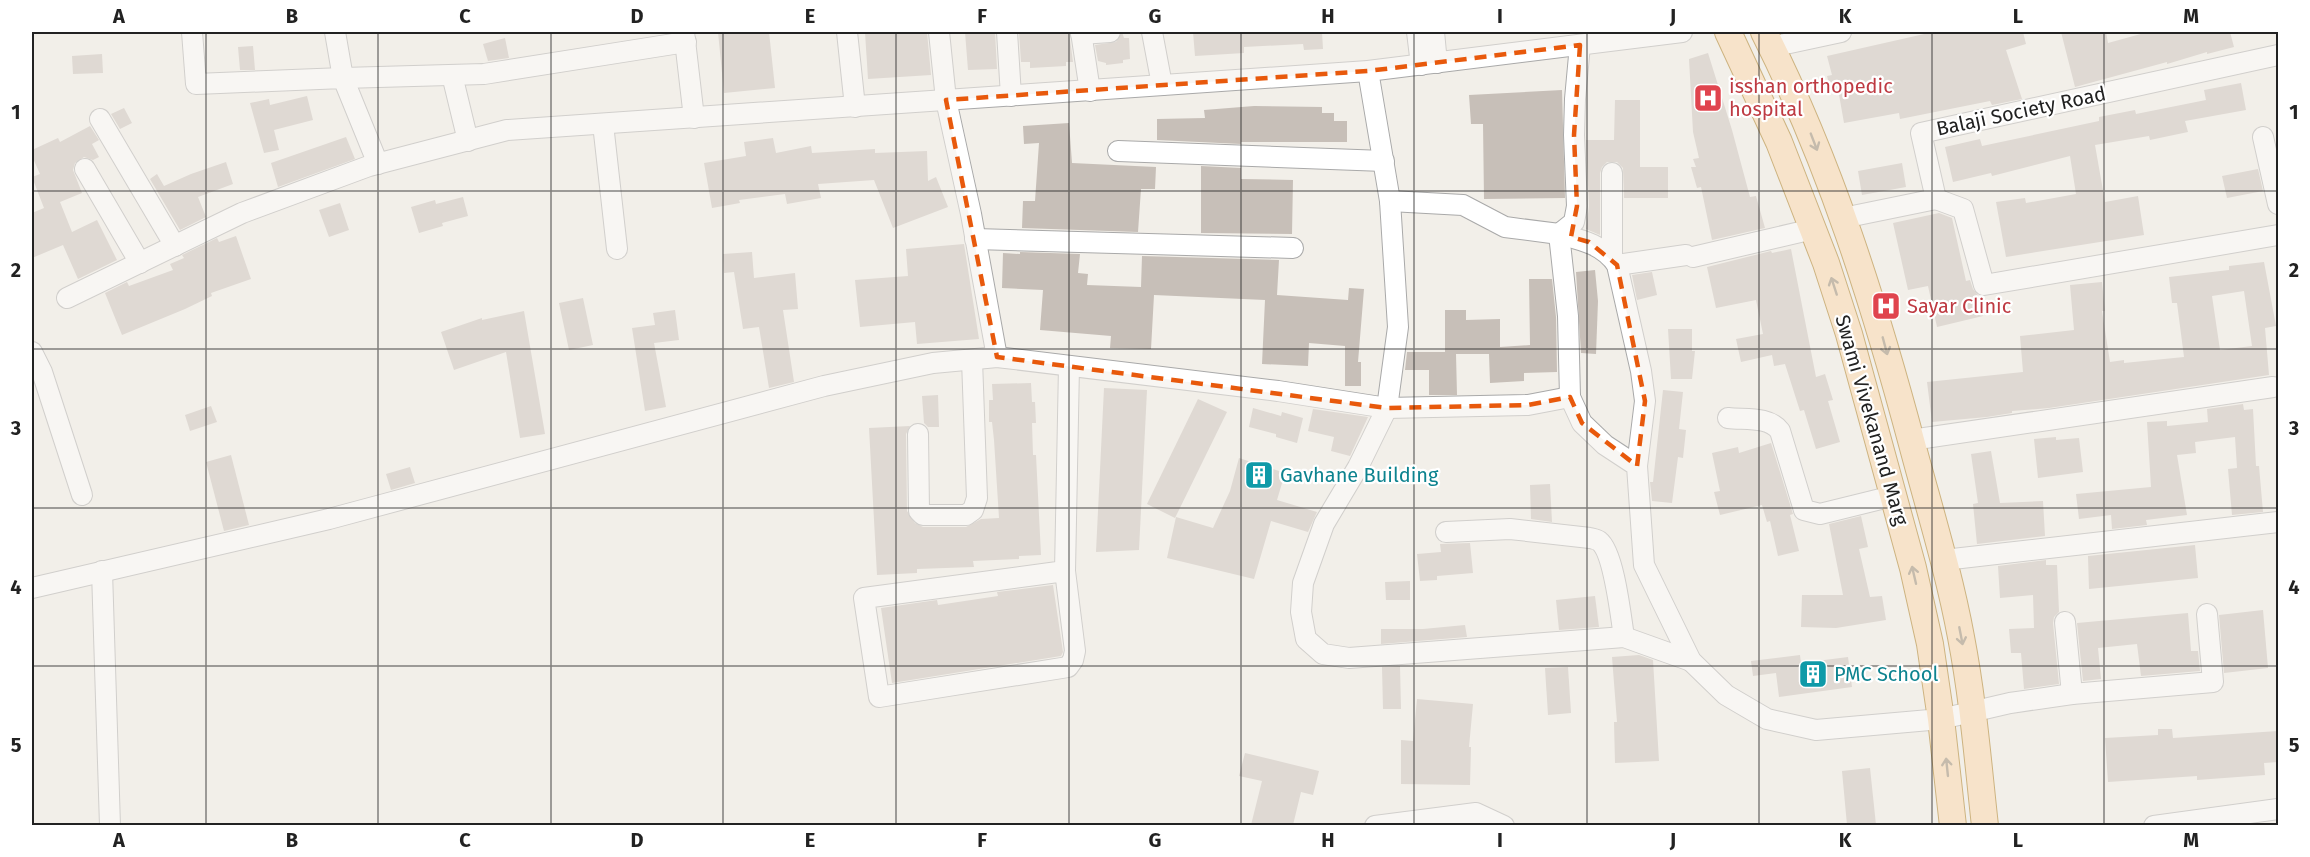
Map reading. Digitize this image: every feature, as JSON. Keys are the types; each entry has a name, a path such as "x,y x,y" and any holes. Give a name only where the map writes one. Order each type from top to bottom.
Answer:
{"main road":[{"name":"Swami Vivekanand Marg","path":"1728,32 1779,142 1813,229 1849,334 1930,644 1953,825"},
{"name":"Swami Vivekanand Marg","path":"1767,39 1809,130 1843,218 1880,325 1944,560 1962,638 1985,825"}],"street":[{"path":"192,32 196,84 484,74 685,37 694,118"},
{"path":"335,32 343,78 378,164"},
{"path":"847,32 855,107"},
{"path":"939,32 946,100 997,357"},
{"path":"1007,32 1011,96"},
{"path":"1090,91 1081,33 1110,32"},
{"path":"1152,32 1162,86"},
{"path":"1417,32 1429,64"},
{"path":"1429,64 1434,32"},
{"path":"67,298 242,213 378,164 507,130 1368,71 1429,64 1547,40 1580,45 1682,32"},
{"path":"1767,39 1841,32"},
{"path":"1560,234 1574,222 1577,206 1574,135 1580,45"},
{"name":"Balaji Society Road","path":"1936,199 1921,133 2278,55"},
{"path":"1368,71 1390,201 1398,327 1387,408 1358,467 1324,524 1303,583 1301,612 1306,639 1323,654 1349,658 1624,638 1691,661"},
{"path":"452,75 468,141"},
{"path":"100,119 175,246"},
{"path":"603,124 617,249"},
{"path":"2263,137 2278,204"},
{"path":"1118,151 1384,161"},
{"path":"85,169 140,263"},
{"path":"1612,173 1615,261 1641,371 1645,401 1637,466 1644,565 1691,661 1726,695 1767,719 1816,730 1941,719 2010,703 2072,694 2213,682 2206,614"},
{"path":"1843,218 1936,199 1963,209 1984,285 2278,235"},
{"path":"1390,201 1463,204 1505,227 1560,234 1589,242 1615,261 1689,256 1813,229"},
{"path":"1560,234 1568,316 1570,397 1582,423 1605,445 1637,466"},
{"path":"975,239 1293,248"},
{"path":"32,352 42,372 82,495"},
{"path":"32,588 329,519 824,386 933,363 997,357 1278,391 1387,408 1527,405 1570,397"},
{"path":"918,434 919,510 922,516 966,514 973,510 977,498 972,360"},
{"path":"1065,571 864,598 879,696 1068,667 1073,660 1075,651 1065,571 1069,366"},
{"path":"1911,440 2273,387"},
{"path":"1728,418 1768,421 1777,426 1804,510 1820,514 1893,496"},
{"path":"1944,560 2278,522"},
{"path":"1446,532 1510,529 1599,540 1615,580 1624,638"},
{"path":"102,571 110,825"},
{"path":"2065,622 2072,694"},
{"path":"2154,825 2278,809"},
{"path":"1375,825 1476,813 1504,825"}],"highlighted area":[{"path":"1580,45 1574,135 1577,206 1571,237 1589,242 1617,265 1645,401 1637,466 1582,423 1570,397 1528,405 1387,408 997,357 946,100 1368,71"}],"building":[{"path":"718,32 769,32 775,88 724,93"},
{"path":"865,32 927,32 931,75 868,79"},
{"path":"965,32 995,32 997,69 968,70"},
{"path":"1019,32 1069,32 1073,62 1066,62 1066,66 1030,68 1030,62 1021,62"},
{"path":"1122,32 1124,38 1129,38 1130,59 1123,60 1123,63 1106,65 1098,61 1095,45 1116,42"},
{"path":"1193,32 1322,32 1323,49 1304,50 1303,44 1244,47 1244,53 1195,56"},
{"path":"1933,32 2023,32 2026,44 2006,50 2022,99 1992,105 1990,101 1900,119 1899,113 1844,123 1838,89 1831,91 1827,76 1832,75 1827,56"},
{"path":"2061,32 2106,32 2108,43 2148,32 2230,32 2234,47 2075,87"},
{"path":"505,38 509,58 488,61 483,44"},
{"path":"253,46 255,70 240,70 238,47"},
{"path":"1708,53 1750,197 1756,196 1765,228 1712,240 1701,187 1697,188 1691,167 1696,167 1693,159 1699,158 1693,132 1689,59"},
{"path":"102,54 103,73 73,74 72,56"},
{"path":"2241,83 2246,110 2185,121 2188,132 2150,140 2149,136 2095,145 2105,202 2138,196 2144,235 2006,257 1996,202 2025,198 2026,203 2076,194 2070,156 1992,176 1991,173 1953,182 1945,147 1980,139 1982,146 2099,121 2099,117 2135,110 2136,114 2206,100 2204,90"},
{"path":"1562,90 1565,198 1484,199 1483,124 1471,124 1469,95"},
{"path":"307,96 313,120 274,130 279,150 264,153 250,103 269,99 270,105"},
{"path":"1615,100 1640,100 1640,167 1668,167 1668,198 1624,198 1623,168 1617,162 1607,162 1600,173 1600,235 1586,229 1589,206 1586,140 1614,140"},
{"path":"1254,106 1322,107 1322,113 1334,113 1334,121 1347,121 1347,142 1241,142 1241,144 1157,140 1157,119 1205,118 1204,110"},
{"path":"124,108 132,123 120,129 111,114"},
{"path":"1069,123 1072,163 1156,167 1155,189 1141,189 1138,232 1022,228 1023,201 1035,201 1039,143 1024,144 1023,126"},
{"path":"90,126 99,140 92,144 99,157 93,160 84,157 75,163 73,170 82,193 60,202 72,232 97,220 117,260 78,279 63,245 32,258 32,213 44,208 32,177 40,174 32,156 32,150 58,138 60,142"},
{"path":"346,137 355,159 278,187 271,163"},
{"path":"773,138 776,153 811,146 812,153 875,149 875,153 927,151 928,181 936,177 948,207 893,228 874,180 818,184 821,198 787,204 785,194 739,200 740,203 712,208 704,163 746,156 744,142"},
{"path":"226,162 233,184 198,197 206,217 180,230 150,179 157,174 164,186"},
{"path":"1902,163 1906,187 1862,195 1858,171"},
{"path":"1201,166 1241,168 1241,179 1293,180 1292,234 1201,233"},
{"path":"2258,169 2263,191 2227,198 2222,176"},
{"path":"463,197 468,216 442,223 443,226 419,233 411,207 435,200 436,204"},
{"path":"340,203 349,230 329,237 319,210"},
{"path":"1939,213 1952,218 1966,281 1970,280 1978,295 1983,316 1937,327 1928,286 1908,290 1893,223"},
{"path":"236,236 251,279 211,293 212,296 185,309 122,335 105,293 127,282 129,286 173,270 170,264 184,258 182,255 217,238 219,242"},
{"path":"964,244 979,339 917,344 915,322 860,327 855,280 908,276 906,249"},
{"path":"1791,249 1816,377 1825,374 1833,400 1828,401 1840,442 1816,449 1804,410 1800,411 1785,364 1774,366 1772,355 1741,362 1736,339 1763,334 1756,300 1716,308 1707,267 1771,251 1772,253"},
{"path":"752,252 754,278 795,273 798,309 783,310 794,382 769,388 759,327 743,329 734,272 724,273 723,254"},
{"path":"1020,252 1080,254 1078,273 1088,274 1087,285 1141,287 1142,256 1279,260 1277,295 1348,300 1349,288 1364,289 1358,362 1361,362 1361,386 1345,386 1345,346 1309,343 1308,366 1262,364 1265,300 1154,295 1151,349 1110,348 1111,336 1040,330 1043,290 1002,288 1003,253 1020,254"},
{"path":"2264,262 2276,326 2265,328 2269,375 2049,408 2012,411 2012,413 1987,417 1932,422 1927,382 2023,372 2020,336 2074,330 2070,285 2102,282 2105,311 2102,311 2110,362 2124,360 2124,363 2184,357 2177,303 2172,303 2169,277 2229,270 2229,266","holes":["2244,291 2252,346 2220,350 2212,296"]},
{"path":"1595,270 1598,301 1596,354 1581,353 1576,272"},
{"path":"1652,272 1657,295 1637,300 1632,275"},
{"path":"1529,279 1552,279 1556,317 1557,372 1524,373 1524,381 1490,383 1489,354 1456,354 1457,395 1429,395 1429,370 1405,370 1407,352 1445,352 1445,310 1466,310 1466,320 1500,319 1500,347 1530,345"},
{"path":"583,298 593,345 569,350 559,303"},
{"path":"675,310 679,340 654,343 666,407 645,411 632,328 655,325 653,313"},
{"path":"524,311 545,434 520,438 506,352 454,370 441,332 482,318 482,320"},
{"path":"1668,329 1692,329 1692,351 1695,351 1692,379 1671,379"},
{"path":"1031,383 1032,402 1035,402 1036,423 1032,423 1033,455 1036,455 1041,555 1019,556 1019,559 973,561 974,567 917,569 917,573 877,575 869,428 910,426 906,434 907,511 915,523 923,527 966,527 981,519 999,518 994,440 992,422 989,422 989,400 993,400 992,384"},
{"path":"1104,388 1147,390 1139,550 1096,552"},
{"path":"1663,390 1683,392 1679,429 1686,430 1683,458 1678,457 1672,503 1652,501 1650,482 1653,482"},
{"path":"938,395 939,427 928,427 924,423 922,396"},
{"path":"1198,399 1227,412 1175,518 1147,504"},
{"path":"2243,404 2244,410 2253,409 2256,466 2259,466 2263,512 2232,515 2228,469 2237,468 2235,437 2195,442 2196,453 2177,455 2187,515 2146,520 2147,525 2112,529 2111,515 2079,519 2076,494 2151,487 2147,422 2167,421 2167,426 2208,422 2207,409"},
{"path":"211,406 217,422 190,431 185,415"},
{"path":"1253,408 1281,416 1282,412 1303,418 1297,443 1276,437 1276,434 1249,427"},
{"path":"1313,409 1368,417 1350,456 1331,451 1334,437 1308,431"},
{"path":"2056,437 2056,440 2079,438 2083,472 2038,478 2034,439"},
{"path":"1771,443 1793,514 1790,515 1799,551 1778,556 1770,521 1767,522 1762,505 1720,515 1714,492 1720,491 1712,453 1738,447 1739,453"},
{"path":"1991,451 2000,503 2043,501 2045,536 1977,544 1973,504 1978,503 1971,454"},
{"path":"231,455 249,525 224,531 206,462"},
{"path":"1239,458 1285,473 1277,500 1317,512 1308,532 1271,521 1254,579 1167,558 1176,517 1213,528 1230,491"},
{"path":"410,467 415,483 391,490 386,474"},
{"path":"1550,484 1552,522 1531,519 1530,485"},
{"path":"1861,516 1868,547 1859,549 1870,597 1882,596 1886,620 1836,628 1801,627 1802,595 1843,595 1829,524"},
{"path":"1470,543 1473,573 1437,576 1437,580 1420,581 1417,554 1441,552 1440,544"},
{"path":"2195,545 2198,578 2089,589 2088,556"},
{"path":"2046,560 2046,565 2057,565 2059,612 2054,617 2053,623 2059,684 2024,689 2021,653 2011,653 2009,629 2034,628 2033,595 2000,598 1998,566"},
{"path":"1410,581 1410,600 1386,600 1385,582"},
{"path":"1053,585 1063,652 1061,656 892,683 881,608 937,600 938,605 998,596 997,592"},
{"path":"1595,596 1599,627 1559,630 1556,600"},
{"path":"2263,610 2268,668 2224,673 2219,615"},
{"path":"2188,613 2191,651 2198,651 2200,671 2141,676 2137,644 2098,648 2101,679 2083,681 2077,623"},
{"path":"1465,625 1467,637 1381,644 1381,629 1423,629"},
{"path":"1639,655 1653,660 1659,761 1615,763 1614,722 1617,722 1612,657"},
{"name":"PMC School","path":"1800,655 1801,663 1848,657 1852,687 1779,697 1776,673 1753,676 1751,661"},
{"path":"1400,666 1401,709 1383,709 1382,667"},
{"path":"1568,667 1571,713 1548,715 1545,668"},
{"path":"1417,699 1473,704 1469,747 1471,747 1470,785 1401,784 1401,740 1413,741"},
{"path":"2158,729 2172,729 2173,738 2278,731 2278,762 2264,763 2265,775 2197,780 2197,776 2108,782 2105,738 2158,735"},
{"path":"1245,753 1319,771 1313,795 1301,792 1293,825 1251,825 1262,781 1239,776"},
{"path":"1870,768 1876,825 1847,825 1842,771"}],"place":[{"name":"isshan orthopedic hospital","path":"1708,98"},
{"name":"Sayar Clinic","path":"1886,306"},
{"name":"Gavhane Building","path":"1259,475"},
{"name":"PMC School","path":"1813,674"}]}
